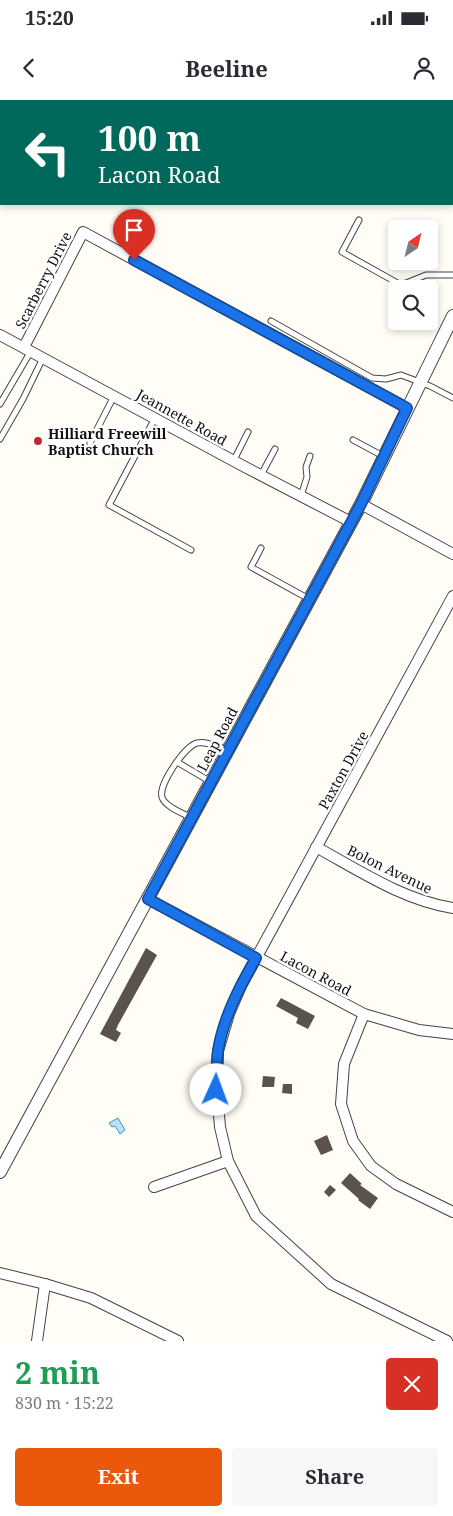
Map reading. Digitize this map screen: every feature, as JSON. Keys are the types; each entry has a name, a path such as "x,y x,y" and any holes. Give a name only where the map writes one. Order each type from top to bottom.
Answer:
{"street":[{"name":"Scarberry Drive","path":"28,349 83,232 407,408"},
{"name":"Leap Road","path":"0,1172 361,504 453,316"},
{"name":"Jeannette Road","path":"0,335 300,497 351,522"},
{"path":"361,504 453,554"},
{"name":"Paxton Drive","path":"447,1341 331,1284 256,1216 228,1161 219,1118 216,1090 218,1051 229,1014 241,986 453,596"},
{"name":"Bolon Avenue","path":"316,847 410,897 430,904 453,908"},
{"name":"Lacon Road","path":"148,899 364,1014 419,1030 453,1034"},
{"path":"364,1014 344,1064 341,1104 353,1141 371,1166 396,1184 453,1212"},
{"path":"154,1187 228,1161"},
{"path":"0,1273 91,1298 178,1341"},
{"path":"37,1341 45,1284"}],"lane":[{"path":"359,220 342,252 401,285 426,275 453,275"},
{"path":"271,321 372,378 386,379 400,375 420,382 453,398"},
{"path":"0,404 28,349"},
{"path":"0,439 44,358"},
{"path":"90,443 115,396"},
{"path":"155,418 110,505 191,550"},
{"path":"233,461 248,432"},
{"path":"353,440 384,456"},
{"path":"261,476 275,449"},
{"path":"300,497 307,477 306,467 310,456"},
{"path":"261,548 251,567 310,599"},
{"path":"191,818 164,802 161,796 162,788 177,762 188,748 197,743 210,744 228,750"},
{"path":"177,762 210,782"}],"water":[{"path":"118,1118 125,1130 120,1134 115,1126 112,1127 109,1123"}],"building":[{"path":"146,948 157,955 118,1025 116,1030 121,1033 116,1042 100,1034"},
{"path":"281,998 315,1016 308,1029 296,1023 298,1018 276,1006"},
{"path":"263,1076 275,1077 274,1087 262,1087"},
{"path":"283,1084 292,1084 292,1094 282,1093"},
{"path":"327,1135 333,1150 321,1155 314,1141"},
{"path":"350,1173 362,1184 360,1185 378,1198 370,1209 341,1183"},
{"path":"330,1185 336,1190 329,1197 324,1192"}],"place":[{"name":"Hilliard Freewill Baptist Church","path":"38,441"}],"route":[{"path":"134,260 407,408 361,504 148,899 256,958 229,1014 218,1051 216,1090"}]}
